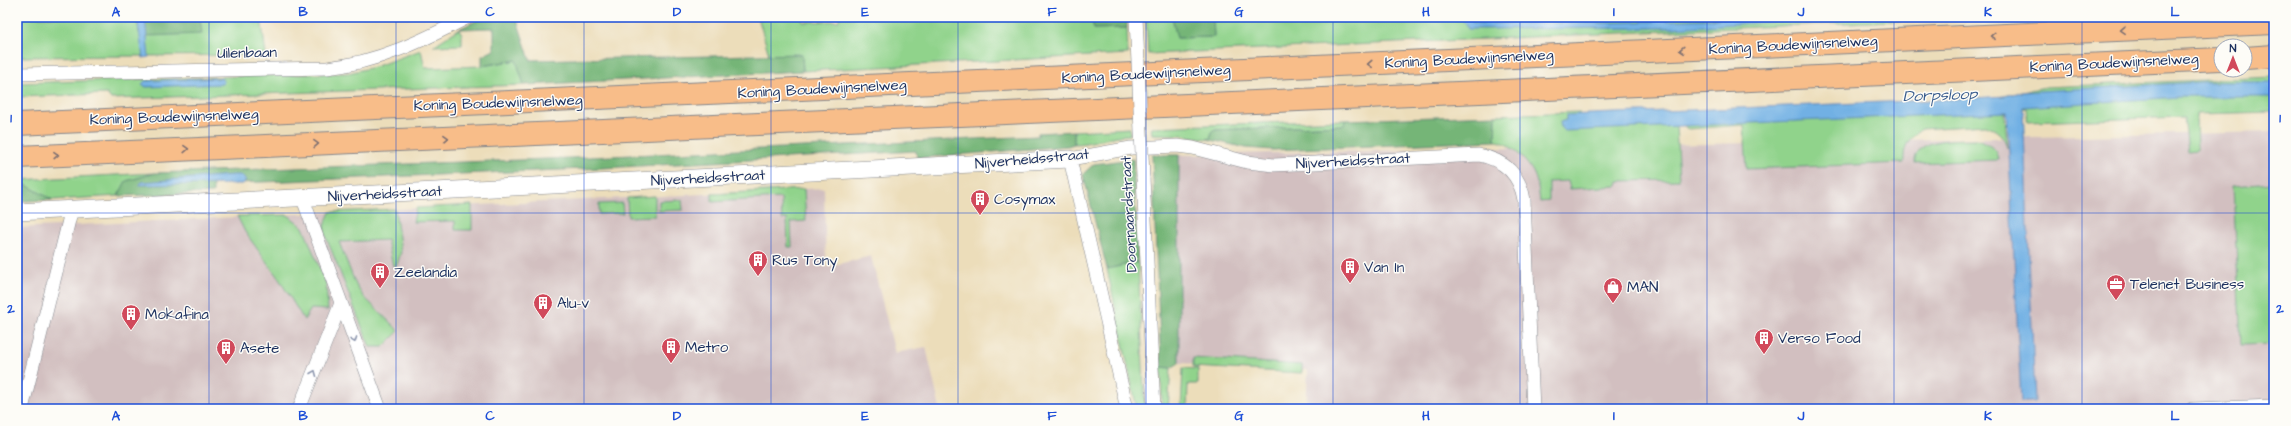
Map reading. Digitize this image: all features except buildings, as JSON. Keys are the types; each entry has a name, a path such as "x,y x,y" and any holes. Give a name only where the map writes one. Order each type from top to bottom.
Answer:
{"highway":[{"name":"Koning Boudewijnsnelweg","path":"17,124 2274,22"},
{"path":"2253,57 2274,56"},
{"name":"Koning Boudewijnsnelweg","path":"17,157 2213,59"}],"street":[{"name":"Uilenbaan","path":"17,74 327,68 353,65 376,59 422,41 468,17"},
{"name":"Doornaardstraat","path":"1136,17 1154,409"},
{"name":"Nijverheidsstraat","path":"17,212 72,208 303,198 1070,159 1131,148 1177,146 1193,148 1247,162 1274,164 1479,155 1492,157 1506,165 1516,177 1522,189 1524,200 1533,409"},
{"path":"1070,159 1128,409"},
{"name":"Nijverheidsstraat","path":"303,198 380,409"},
{"path":"22,409 72,208"},
{"path":"299,409 341,303"},
{"path":"2193,409 2274,406"}],"shaded area":[{"path":"2274,132 2274,409 1306,409 1308,370 1179,363 1179,155"},
{"path":"824,188 826,267 871,256 895,353 926,347 940,409 17,409 17,228"}],"green space":[{"path":"17,17 261,17 266,55 17,57"},
{"path":"137,17 200,17 202,34 147,36 139,33"},
{"path":"484,17 516,17 530,60 802,54 803,71 524,85 516,60 482,66 482,56 494,50 494,28 459,29"},
{"path":"758,17 802,17 803,22 839,21 839,17 924,17 925,19 1091,17 1094,29 1127,28 1128,54 803,71 802,55 769,55"},
{"path":"1091,17 1127,17 1127,28 1094,29"},
{"path":"1146,17 1172,17 1177,38 1214,37 1213,19 1206,17 1983,17 1148,54"},
{"path":"1172,17 1206,17 1213,19 1214,37 1177,38"},
{"path":"459,29 462,34 462,45 433,46"},
{"path":"421,50 425,68 482,66 517,60 524,85 111,99 107,94 17,97 17,83 348,73 374,67"},
{"path":"2274,77 2274,112 2196,114 2197,150 2188,151 2184,117 2027,122 2026,108 2005,113 2007,148 2002,137 1993,129 1985,125 1921,129 1907,143 1904,152 1904,163 1747,169 1744,125 1687,129 1683,124 1676,125 1679,180 1618,181 1617,186 1570,189 1568,181 1549,182 1549,201 1540,202 1535,177 1528,164 1512,148 1506,144 1495,141 1496,115 1579,112 1580,116 1990,99 2045,87"},
{"path":"1496,115 1495,141 1273,150 1246,148 1207,139 1210,138 1213,130 1344,125 1345,120"},
{"path":"1345,120 1345,125 1213,130 1210,138 1207,139 1182,135 1152,134 1151,127"},
{"path":"1130,128 1130,135 1116,136 1088,143 1074,144 1074,131"},
{"path":"1074,131 1074,144 1068,146 917,158 916,151 584,169 213,184 213,193 118,196 126,181 155,173 547,159 1038,136 1038,133"},
{"path":"1977,139 1988,144 1994,149 1998,160 1915,163 1916,154 1922,148 1930,144 1939,141"},
{"path":"1152,155 1179,155 1179,363 1171,368 1161,367"},
{"path":"1133,159 1138,262 1107,269 1083,174 1094,164"},
{"path":"155,173 127,181 118,196 53,200 17,180"},
{"path":"17,180 53,200 22,201 21,196 17,196"},
{"path":"2273,183 2274,344 2241,345 2233,186"},
{"path":"804,189 806,221 791,222 792,247 788,247 787,219 782,219 781,198 712,202 712,194"},
{"path":"655,196 655,216 628,217 627,198"},
{"path":"682,200 683,210 659,211 659,201"},
{"path":"622,203 623,213 599,214 599,204"},
{"path":"472,205 472,230 455,230 455,221 413,222 416,208"},
{"path":"395,209 401,252 397,265 393,266 387,240 339,242 356,285 363,296 399,331 383,347 370,347 326,237 324,226 330,212"},
{"path":"288,215 303,227 326,283 328,310 311,309 304,320 279,279 245,232 237,216"},
{"path":"1138,262 1145,409 1137,409 1107,269"},
{"path":"1193,358 1302,365 1302,373 1193,367"},
{"path":"1161,367 1171,368 1168,409 1162,409"},
{"path":"1183,368 1198,369 1198,384 1188,384 1187,409 1181,409"}],"water":[{"path":"137,17 145,17 149,57 143,58"},
{"path":"1459,17 1468,17 1474,23 1604,23 1760,17 1852,17 1673,28 1468,29 1466,24"},
{"path":"221,78 224,82 222,84 146,87 142,84 145,81"},
{"path":"2202,82 2274,82 2274,97 2179,97 2023,107 2035,402 2021,402 2007,112 1564,131 1561,128 1560,122 1566,120 1566,115 1957,99 2005,96 2021,92"},
{"path":"240,175 246,180 243,184 139,185 142,182"}],"place":[{"name":"Cosymax","path":"980,216"},
{"name":"Rus Tony","path":"758,277"},
{"name":"Van In","path":"1350,284"},
{"name":"Zeelandia","path":"380,289"},
{"name":"Telenet Business","path":"2116,301"},
{"name":"MAN","path":"1613,304"},
{"name":"Alu-v","path":"543,320"},
{"name":"Mokafina","path":"131,331"},
{"name":"Verso Food","path":"1764,355"},
{"name":"Metro","path":"671,364"},
{"name":"Asete","path":"226,365"}],"water label":[{"name":"Dorpsloop","path":"1940,95"}]}
